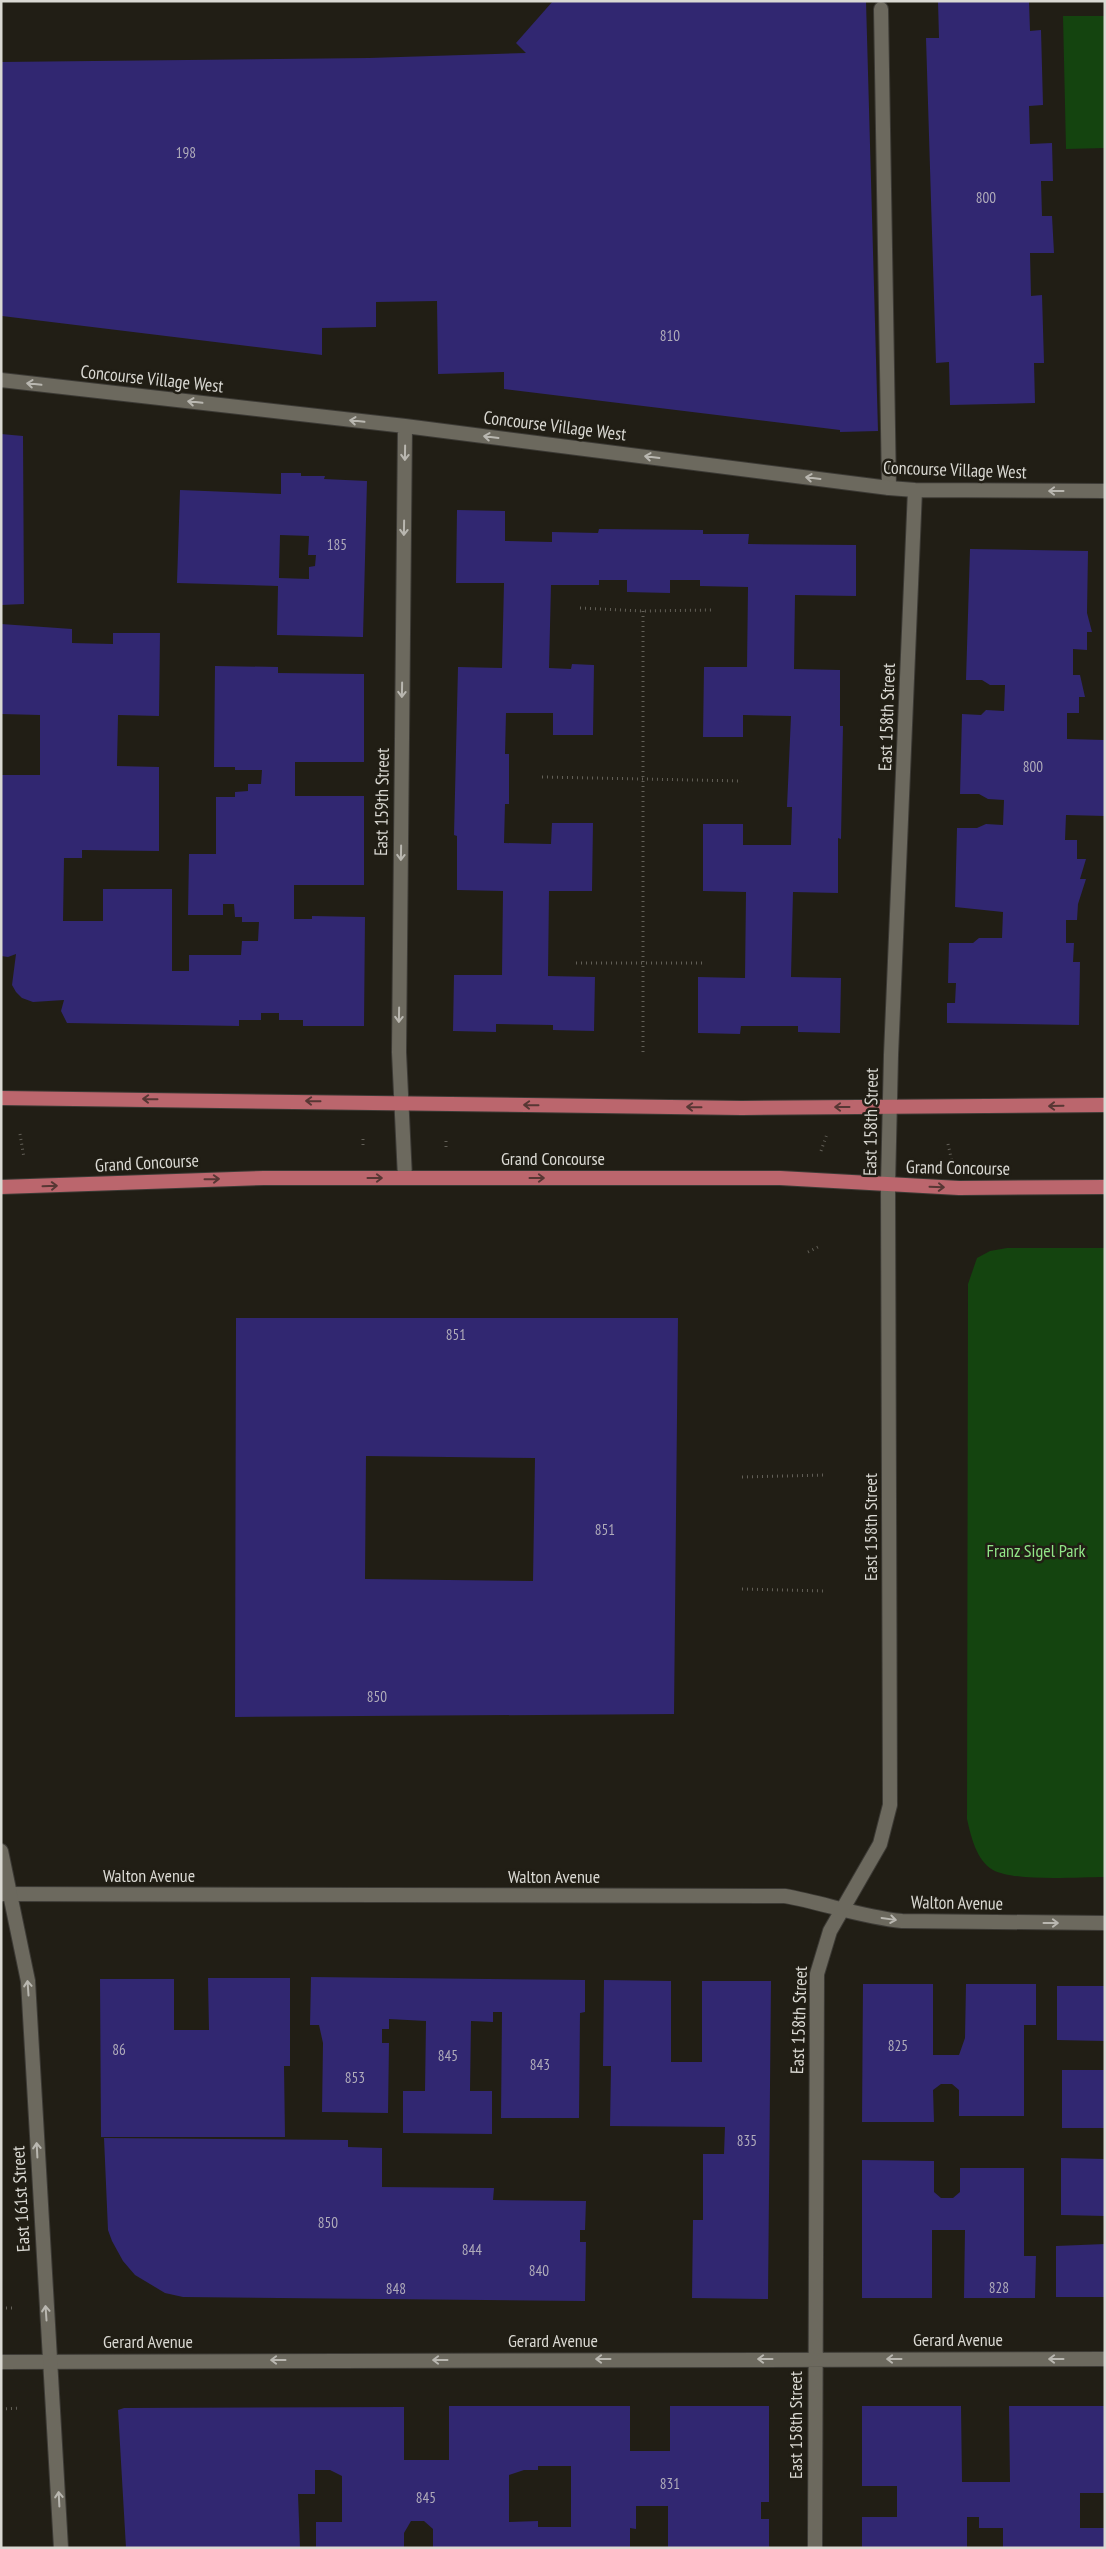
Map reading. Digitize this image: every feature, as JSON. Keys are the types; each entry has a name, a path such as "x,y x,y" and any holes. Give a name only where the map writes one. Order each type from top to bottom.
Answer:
{"main road":[{"path":"1,1098 742,1108 1105,1105"},
{"name":"Grand Concourse","path":"1,1187 255,1178 780,1178 959,1188 1105,1187"}],"street":[{"path":"881,9 889,488"},
{"name":"Concourse Village West","path":"1,380 405,426 889,488 915,490 1105,491"},
{"name":"East 159th Street","path":"405,426 400,1103 405,1178"},
{"name":"East 158th Street","path":"815,2548 814,2358 817,1974 822,1953 842,1908 880,1844 890,1804 888,1185 915,490"},
{"name":"East 161st Street","path":"1,1851 6,1894 28,1981 61,2548"},
{"name":"Walton Avenue","path":"6,1894 785,1896 870,1916 917,1922 1105,1923"},
{"name":"Gerard Avenue","path":"1,2362 814,2358 1105,2359"}],"path":[{"path":"580,608 643,611 711,610"},
{"path":"643,611 643,1052"},
{"path":"542,777 742,781"},
{"path":"576,963 705,964"},
{"path":"821,1152 827,1133"},
{"path":"20,1134 24,1158"},
{"path":"363,1139 363,1148"},
{"path":"446,1139 446,1147"},
{"path":"948,1144 954,1167"},
{"path":"808,1252 818,1247"},
{"path":"742,1477 824,1475"},
{"path":"742,1589 824,1591"},
{"path":"1,2308 16,2308"},
{"path":"1,2409 21,2408"}],"green space":[{"path":"1063,16 1105,16 1105,148 1066,149"},
{"name":"Franz Sigel Park","path":"1007,1248 1105,1248 1105,1877 1031,1877 1003,1874 993,1870 987,1866 978,1854 967,1819 968,1284 977,1258 990,1251"}],"building":[{"path":"553,1 866,1 878,431 840,432 840,430 504,389 504,372 438,374 437,301 376,302 376,327 322,328 322,355 2,316 1,62 369,58 526,53 516,43"},
{"path":"938,1 1029,1 1030,31 1041,30 1043,105 1029,106 1030,144 1052,143 1053,181 1041,181 1042,216 1052,216 1054,253 1030,253 1031,296 1042,295 1044,363 1034,363 1035,403 950,405 949,362 936,363 926,38 939,38"},
{"path":"1,434 23,436 24,604 1,605"},
{"path":"281,473 301,473 301,476 325,476 324,479 367,481 363,637 277,635 278,586 177,583 180,490 281,494","holes":["280,535 309,536 308,555 316,555 315,566 309,567 309,579 279,578"]},
{"path":"457,510 505,511 505,541 552,542 552,532 598,533 599,529 703,530 703,534 749,534 748,544 856,545 856,596 795,595 794,669 840,670 840,726 843,726 841,839 838,838 838,893 793,892 791,977 841,978 840,1033 798,1032 798,1026 741,1026 740,1034 698,1033 698,977 745,978 746,892 703,891 703,824 743,824 743,845 791,845 792,807 787,807 791,716 743,715 743,737 703,737 704,667 747,667 748,587 700,586 700,580 670,580 670,593 627,592 627,580 599,580 599,585 551,585 549,668 571,669 572,664 594,665 593,735 553,735 553,713 506,713 505,754 509,754 509,804 505,804 504,843 551,844 552,823 593,823 592,891 549,891 548,976 595,977 594,1031 553,1030 553,1025 496,1024 496,1032 453,1031 454,975 502,975 503,891 457,890 457,836 454,835 458,667 502,668 504,583 456,583"},
{"path":"970,549 1088,551 1087,613 1092,632 1087,632 1087,650 1073,649 1073,675 1080,675 1085,697 1079,697 1079,713 1067,713 1067,739 1105,740 1105,816 1066,815 1065,840 1077,840 1077,859 1086,859 1080,879 1086,879 1078,904 1077,920 1066,920 1066,943 1074,943 1073,962 1080,962 1079,1025 947,1023 947,1003 955,1003 956,983 948,983 949,943 973,943 979,938 1002,938 1003,912 955,907 957,828 977,828 986,824 1003,825 1004,800 988,799 979,794 960,794 962,714 981,715 986,710 1004,711 1005,685 990,685 982,680 966,680"},
{"path":"1,624 72,629 72,643 113,644 113,633 160,633 159,716 118,715 117,766 159,767 159,851 82,850 82,858 64,858 63,921 103,921 103,889 172,889 172,971 189,971 189,955 241,955 242,941 258,941 259,922 242,922 242,917 235,917 234,904 223,904 223,915 188,915 189,854 216,854 216,797 235,797 235,792 248,791 248,784 261,784 262,770 235,770 235,767 214,767 215,666 278,667 278,673 364,674 364,762 295,762 295,796 364,796 364,885 294,885 294,919 312,919 312,916 365,917 364,1026 303,1026 303,1020 279,1020 279,1013 261,1013 261,1020 239,1020 239,1026 67,1023 61,1011 64,1000 33,1002 22,998 16,992 12,985 16,954 8,957 1,956 1,775 40,775 40,715 1,714"},
{"path":"236,1318 678,1318 674,1714 235,1717","holes":["366,1456 535,1458 533,1581 365,1579"]},
{"path":"311,1977 585,1980 585,2012 580,2013 579,2118 501,2118 502,2012 493,2012 493,2022 471,2021 470,2091 492,2091 492,2134 403,2133 403,2091 425,2091 426,2021 389,2019 389,2029 382,2029 382,2043 389,2043 388,2113 322,2112 323,2043 319,2025 310,2025"},
{"path":"208,1978 290,1978 290,2066 284,2066 285,2137 101,2137 100,1979 174,1979 174,2030 209,2030"},
{"path":"604,1980 671,1981 671,2062 702,2062 702,1981 771,1981 768,2299 692,2298 693,2220 703,2220 703,2154 724,2154 725,2127 610,2126 611,2066 603,2066"},
{"path":"863,1984 933,1984 933,2055 959,2055 965,2038 966,1984 1036,1984 1036,2025 1024,2025 1024,2116 959,2116 959,2090 952,2084 941,2084 933,2090 934,2122 862,2122"},
{"path":"1057,1986 1105,1986 1105,2041 1057,2040"},
{"path":"1062,2070 1105,2070 1105,2128 1062,2128"},
{"path":"104,2138 348,2140 348,2147 382,2148 382,2187 494,2188 493,2200 586,2201 585,2230 580,2230 580,2242 586,2242 585,2301 183,2297 165,2293 135,2275 123,2261 112,2241 108,2230"},
{"path":"1061,2158 1105,2159 1105,2216 1061,2215"},
{"path":"862,2160 934,2161 934,2192 941,2198 953,2198 960,2192 960,2168 1024,2168 1024,2256 1036,2256 1035,2298 964,2298 965,2230 932,2230 932,2298 862,2298"},
{"path":"1105,2244 1105,2297 1056,2297 1056,2246"},
{"path":"449,2406 630,2406 630,2451 670,2451 670,2406 769,2406 769,2502 761,2502 761,2519 769,2519 769,2548 668,2548 668,2506 636,2506 636,2529 630,2528 630,2548 433,2548 433,2529 424,2521 411,2521 404,2533 404,2548 316,2548 316,2522 342,2522 342,2476 330,2470 315,2470 315,2494 298,2494 300,2548 126,2548 118,2410 124,2408 404,2407 404,2460 449,2460","holes":["538,2466 571,2466 571,2527 538,2527 538,2521 509,2522 509,2475 524,2470 538,2470"]},
{"path":"862,2406 961,2406 962,2482 1010,2482 1009,2406 1105,2406 1105,2493 1080,2493 1080,2528 1105,2528 1105,2548 1003,2548 1003,2528 979,2528 979,2517 967,2517 967,2548 862,2548 862,2517 897,2517 897,2486 862,2486"}]}
